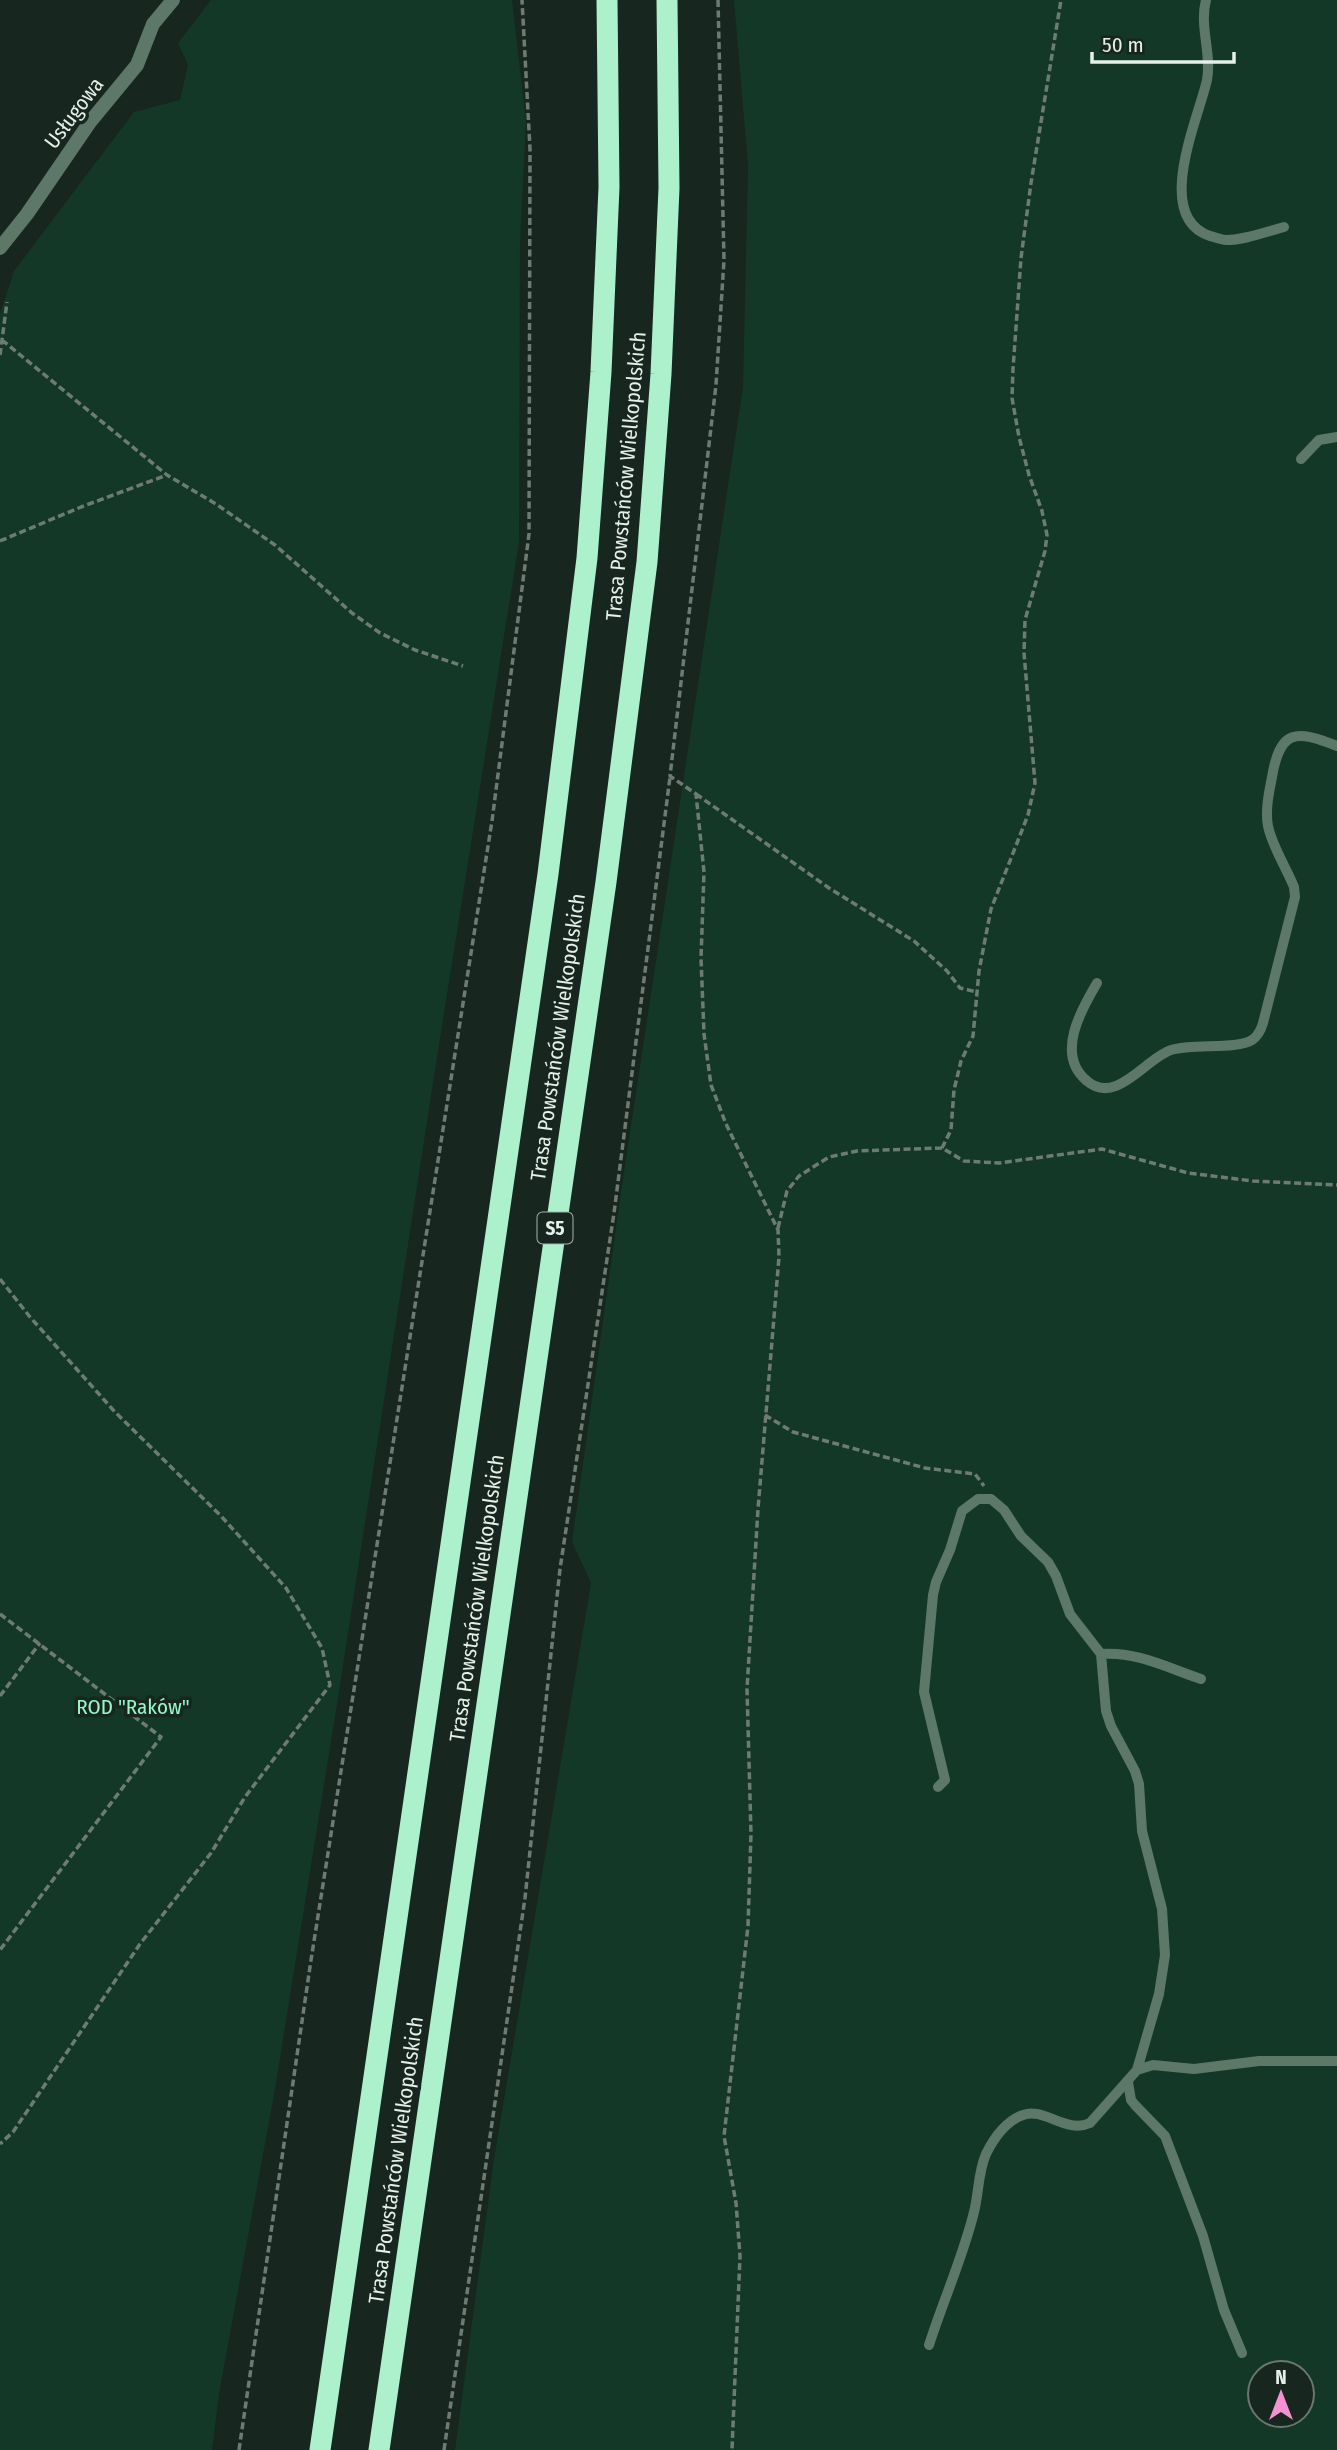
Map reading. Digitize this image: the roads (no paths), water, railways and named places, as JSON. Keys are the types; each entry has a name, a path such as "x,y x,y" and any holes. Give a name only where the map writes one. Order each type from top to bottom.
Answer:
{"highway":[{"name":"Trasa Powstańców Wielkopolskich","path":"320,2450 548,874 587,558 601,372 609,187 607,0"},
{"name":"Trasa Powstańców Wielkopolskich","path":"379,2450 604,896 647,562 661,374 669,188 667,0"}],"street":[{"name":"Usługowa","path":"0,248 27,214 90,122 137,65 153,24 173,0"}],"lane":[{"path":"1206,0 1203,24 1209,60 1207,80 1185,156 1182,191 1186,220 1199,232 1224,240 1284,227"},
{"path":"1301,459 1319,440 1337,437"},
{"path":"1097,983 1083,1007 1072,1048 1079,1073 1098,1087 1116,1086 1170,1050 1247,1042 1259,1033 1295,897 1294,887 1268,826 1268,802 1275,761 1282,743 1291,738 1312,737 1337,746"},
{"path":"929,2345 974,2211 983,2164 1000,2132 1013,2120 1028,2114 1072,2126 1085,2126 1090,2123 1138,2070 1159,1994 1165,1955 1159,1891 1142,1831 1139,1784 1106,1711 1101,1654 1070,1614 1048,1562 1021,1536 997,1503 984,1498 970,1503 962,1511 933,1595 924,1692 945,1780 938,1787"},
{"path":"1101,1654 1136,1656 1201,1679"},
{"path":"1138,2070 1153,2065 1194,2069 1259,2061 1337,2062"},
{"path":"1128,2082 1131,2100 1165,2136 1203,2236 1224,2310 1242,2353"}],"park label":[{"name":"ROD \"Raków\"","path":"133,1707"}]}
